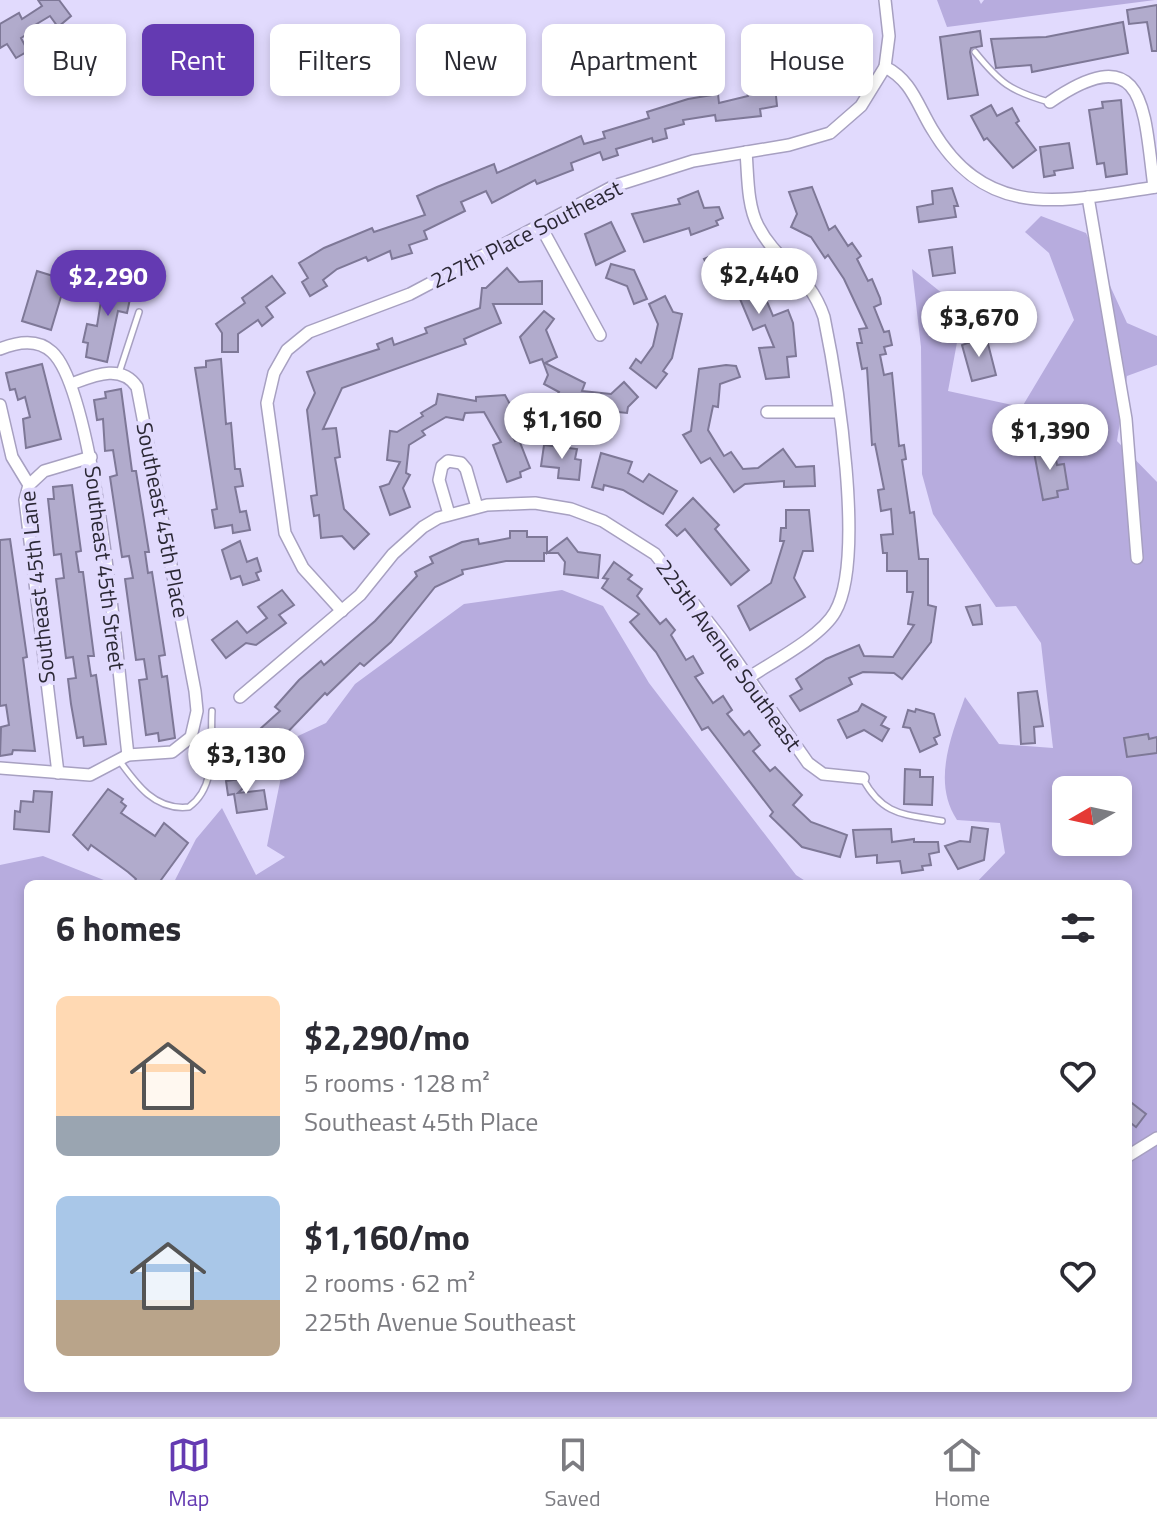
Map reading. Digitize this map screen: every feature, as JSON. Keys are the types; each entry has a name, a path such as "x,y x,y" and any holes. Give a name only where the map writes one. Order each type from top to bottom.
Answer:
{"street":[{"path":"885,0 889,36 885,67 904,78 945,148 982,181 1006,194 1034,201 1156,187 1143,103 1129,83 1112,77 1093,78 1050,102"},
{"name":"227th Place Southeast","path":"342,611 303,568 285,533 267,403 274,373 287,350 309,332 410,294 626,181 693,161 813,140 830,133 861,106 885,67"},
{"path":"746,152 753,213 758,226 768,242 799,271 819,301 828,333 849,516 840,602 834,615 818,631 748,678"},
{"path":"1088,197 1126,419 1137,558"},
{"path":"540,225 600,335"},
{"name":"Southeast 45th Street","path":"0,349 29,342 48,348 61,363 71,384 91,457 124,757"},
{"path":"71,384 103,373 119,374"},
{"name":"Southeast 45th Place","path":"119,374 134,383 139,395 195,691 195,725 191,737 172,752 124,757"},
{"name":"Southeast 45th Lane","path":"0,405 12,457 29,485 25,500 58,773"},
{"path":"767,412 838,412"},
{"path":"29,485 44,471 91,457"},
{"path":"449,514 439,480 442,466 448,461 461,463 466,469 477,507"},
{"name":"225th Avenue Southeast","path":"240,697 342,611 408,539 449,514 477,507 535,503 571,509 632,536 655,554 675,576 815,770 836,777 863,778"},
{"path":"0,768 90,775 124,757"},
{"path":"1132,1154 1157,1138"}],"lane":[{"path":"975,52 1000,82 1018,94 1050,102"},
{"path":"119,374 139,312"},
{"path":"124,757 137,784 159,802 189,807 202,798 208,782 212,711"},
{"path":"863,778 873,798 893,812 942,821"}],"shaded area":[{"path":"937,0 979,0 981,4 984,0 1155,0 947,27"},
{"path":"1041,216 1086,233 1127,323 1157,336 1157,365 1127,376 1117,441 1157,482 1157,1417 0,1417 0,865 43,856 104,880 24,880 24,1392 1132,1392 1132,880 979,880 1005,853 1000,823 957,820 950,805 946,790 946,759 965,697 999,744 1053,748 1041,643 1016,606 996,607 933,514 922,474 921,347 912,269 963,310 948,391 1022,407 1074,320 1049,253 1025,232"},
{"path":"562,590 603,606 649,683 796,875 804,880 175,880 196,839 222,808 256,875 285,857 267,846 281,777 298,736 326,723 355,684 464,604"}],"building":[{"path":"38,0 59,0 71,16 62,24 56,24 50,16 37,24 24,24 24,36 21,38 24,53 16,58 7,44 0,48 0,24 19,13 22,19 42,6"},
{"path":"1157,5 1157,51 1152,51 1147,22 1129,24 1127,10"},
{"path":"1123,22 1128,53 1032,72 1031,65 996,68 991,39 1046,37"},
{"path":"980,31 982,46 971,48 970,52 978,95 948,99 940,37"},
{"path":"718,96 719,103 748,96 776,96 777,106 760,109 761,116 716,121 715,115 683,120 684,124 665,129 667,138 653,142 652,138 616,149 618,155 603,160 600,152 571,163 573,170 537,184 535,180 492,203 486,191 461,202 465,211 424,231 427,239 409,245 412,253 392,259 390,251 337,269 323,280 327,286 310,296 302,282 308,278 299,263 324,248 372,228 374,232 425,215 417,196 437,187 494,164 497,173 581,136 584,144 605,138 603,132 649,118 647,112 688,99"},
{"path":"1121,100 1127,174 1106,177 1104,163 1097,164 1089,110 1103,108 1102,102"},
{"path":"991,105 997,116 1012,108 1019,121 1016,123 1036,150 1013,168 987,138 984,140 971,116"},
{"path":"1069,143 1073,168 1054,171 1055,175 1044,177 1040,147"},
{"path":"812,187 829,230 835,226 848,246 852,243 861,256 857,259 868,281 872,279 880,298 881,304 874,307 884,332 889,331 892,345 884,347 886,354 880,355 884,375 892,373 899,446 904,445 906,459 902,460 910,513 914,512 919,559 928,559 928,605 936,607 931,642 902,679 894,673 863,672 849,678 852,684 800,711 790,696 802,689 796,679 826,659 859,645 864,656 893,657 914,625 908,624 913,592 907,592 907,571 887,571 887,553 883,553 881,535 893,534 891,509 881,511 878,490 884,489 875,444 872,445 867,368 862,369 857,343 862,343 859,329 867,328 844,279 828,255 825,258 811,237 791,227 797,214 789,192"},
{"path":"952,188 958,206 954,206 956,217 919,222 917,207 933,204 932,191"},
{"path":"698,191 704,208 719,207 723,218 716,221 718,225 691,235 689,228 644,242 632,214 680,204 678,199"},
{"path":"611,222 625,251 596,265 585,234"},
{"path":"952,247 955,273 933,276 929,250"},
{"path":"722,251 730,267 736,264 739,271 746,268 755,287 760,285 773,316 788,310 793,323 796,356 787,357 789,377 766,379 759,348 774,347 765,325 753,330 735,287 729,281 718,287 704,259"},
{"path":"611,264 634,270 647,299 634,304 627,286 606,278"},
{"path":"507,268 519,282 542,281 542,304 493,304 501,323 464,339 466,344 342,388 323,429 336,428 340,457 335,458 344,509 369,534 354,549 342,536 321,538 319,515 314,516 311,496 317,495 307,410 315,393 307,372 379,349 377,344 392,338 394,345 427,333 425,328 480,308 482,288 486,288"},
{"path":"37,271 66,280 51,330 22,321"},
{"path":"116,276 134,280 127,313 118,311 107,362 86,357 88,343 83,342 87,324 97,326 104,282 114,285"},
{"path":"272,276 285,293 266,307 273,317 262,326 258,320 238,334 238,352 222,352 222,333 216,324 245,303 242,298"},
{"path":"665,296 673,312 682,314 672,358 663,371 667,374 656,388 630,368 636,359 641,363 653,346 658,324 649,304"},
{"path":"544,311 554,319 546,330 557,357 545,363 585,383 582,391 611,394 624,382 638,397 628,407 627,413 588,409 569,397 567,402 556,397 559,392 544,384 548,375 542,359 530,363 520,337"},
{"path":"986,336 996,375 972,381 962,345"},
{"path":"221,359 226,424 231,423 235,469 240,469 243,486 235,487 240,512 246,511 250,530 233,533 232,525 215,528 212,510 217,509 195,368 206,367 206,361"},
{"path":"42,364 61,439 26,448 23,419 30,417 25,397 18,400 15,389 10,390 6,373"},
{"path":"736,366 740,377 720,384 718,407 713,406 708,430 724,456 731,452 743,469 758,468 783,449 796,467 814,466 815,486 784,487 784,481 745,484 734,492 710,458 701,463 683,435 691,431 699,369"},
{"path":"121,389 132,471 136,471 149,552 145,552 148,573 152,572 165,655 159,656 162,677 167,676 175,738 159,741 158,733 146,735 139,680 147,679 144,659 136,660 125,579 133,578 129,556 122,557 110,477 117,475 113,450 105,451 103,419 97,420 94,400 106,398 105,392"},
{"path":"438,394 476,401 476,397 505,395 518,419 507,426 515,441 519,440 530,468 520,472 521,477 507,482 493,445 501,442 484,412 465,413 463,420 446,417 422,431 425,435 409,445 406,473 410,475 403,488 410,507 390,515 380,487 389,484 400,462 387,460 390,431 397,432 423,416 421,413 436,404"},
{"path":"1053,443 1057,465 1064,464 1068,489 1057,491 1058,497 1043,500 1033,447"},
{"path":"544,445 577,449 575,459 581,460 579,480 558,478 559,468 541,466"},
{"path":"601,453 632,462 628,473 643,482 649,474 677,491 663,514 623,490 604,485 603,490 592,487"},
{"path":"72,485 81,551 76,552 79,572 83,572 94,656 88,656 91,676 96,675 106,744 84,746 83,737 77,738 71,704 68,679 76,678 73,657 66,658 56,579 64,578 61,554 54,555 48,499 54,499 53,487"},
{"path":"693,498 719,525 715,529 749,570 731,585 685,529 677,536 666,525"},
{"path":"786,510 809,510 813,551 803,551 794,578 805,597 750,630 738,606 771,583 784,541 780,541 781,528 786,528"},
{"path":"510,531 527,531 527,537 547,537 544,561 506,561 462,570 463,574 435,587 391,642 364,666 360,663 327,695 325,693 280,740 287,748 265,768 246,748 263,732 260,729 280,711 275,707 299,680 321,661 324,665 375,621 417,576 415,572 433,563 430,557 462,542 478,539 479,544 510,538"},
{"path":"567,538 578,552 600,555 598,578 564,574 565,562 558,553 547,553"},
{"path":"10,539 27,657 23,658 35,751 13,750 12,754 0,756 1,727 9,725 6,705 0,706 0,540"},
{"path":"240,541 247,562 257,558 261,571 256,573 259,580 243,585 240,576 231,579 222,550"},
{"path":"614,562 632,575 628,579 642,589 637,596 660,624 666,619 675,630 671,635 686,660 693,656 703,673 695,677 713,703 723,696 732,710 727,714 744,735 749,731 760,745 753,751 770,771 775,767 802,795 793,805 811,822 847,835 840,857 802,847 770,816 773,812 708,727 702,730 656,652 630,622 639,614 602,588 608,579 603,578"},
{"path":"282,590 294,605 279,615 286,623 256,645 246,643 226,658 212,640 237,621 247,633 267,618 258,607"},
{"path":"980,605 982,624 973,625 966,607"},
{"path":"1037,691 1043,726 1034,727 1035,743 1021,744 1018,693"},
{"path":"862,704 886,717 881,725 889,729 882,741 864,730 847,738 838,720 858,711"},
{"path":"916,709 934,714 940,735 934,738 937,744 920,752 910,728 903,727 908,710 915,712"},
{"path":"1148,734 1149,739 1157,737 1157,753 1127,757 1124,738"},
{"path":"905,769 920,770 920,777 933,777 932,805 904,804"},
{"path":"255,777 238,793 264,790 267,809 237,813 234,794 228,795 226,781"},
{"path":"108,789 123,799 121,802 126,806 121,813 155,836 164,823 188,843 161,880 135,880 91,845 88,850 73,835"},
{"path":"34,791 52,792 49,832 14,829 15,811 20,812 21,801 33,802"},
{"path":"972,827 988,829 984,860 958,869 945,846 960,841 970,842"},
{"path":"891,829 892,842 914,839 914,842 938,842 939,852 929,854 931,865 922,866 923,870 902,873 900,861 877,863 877,855 856,857 853,830"},
{"path":"1132,1103 1146,1114 1136,1127 1132,1124"}]}
